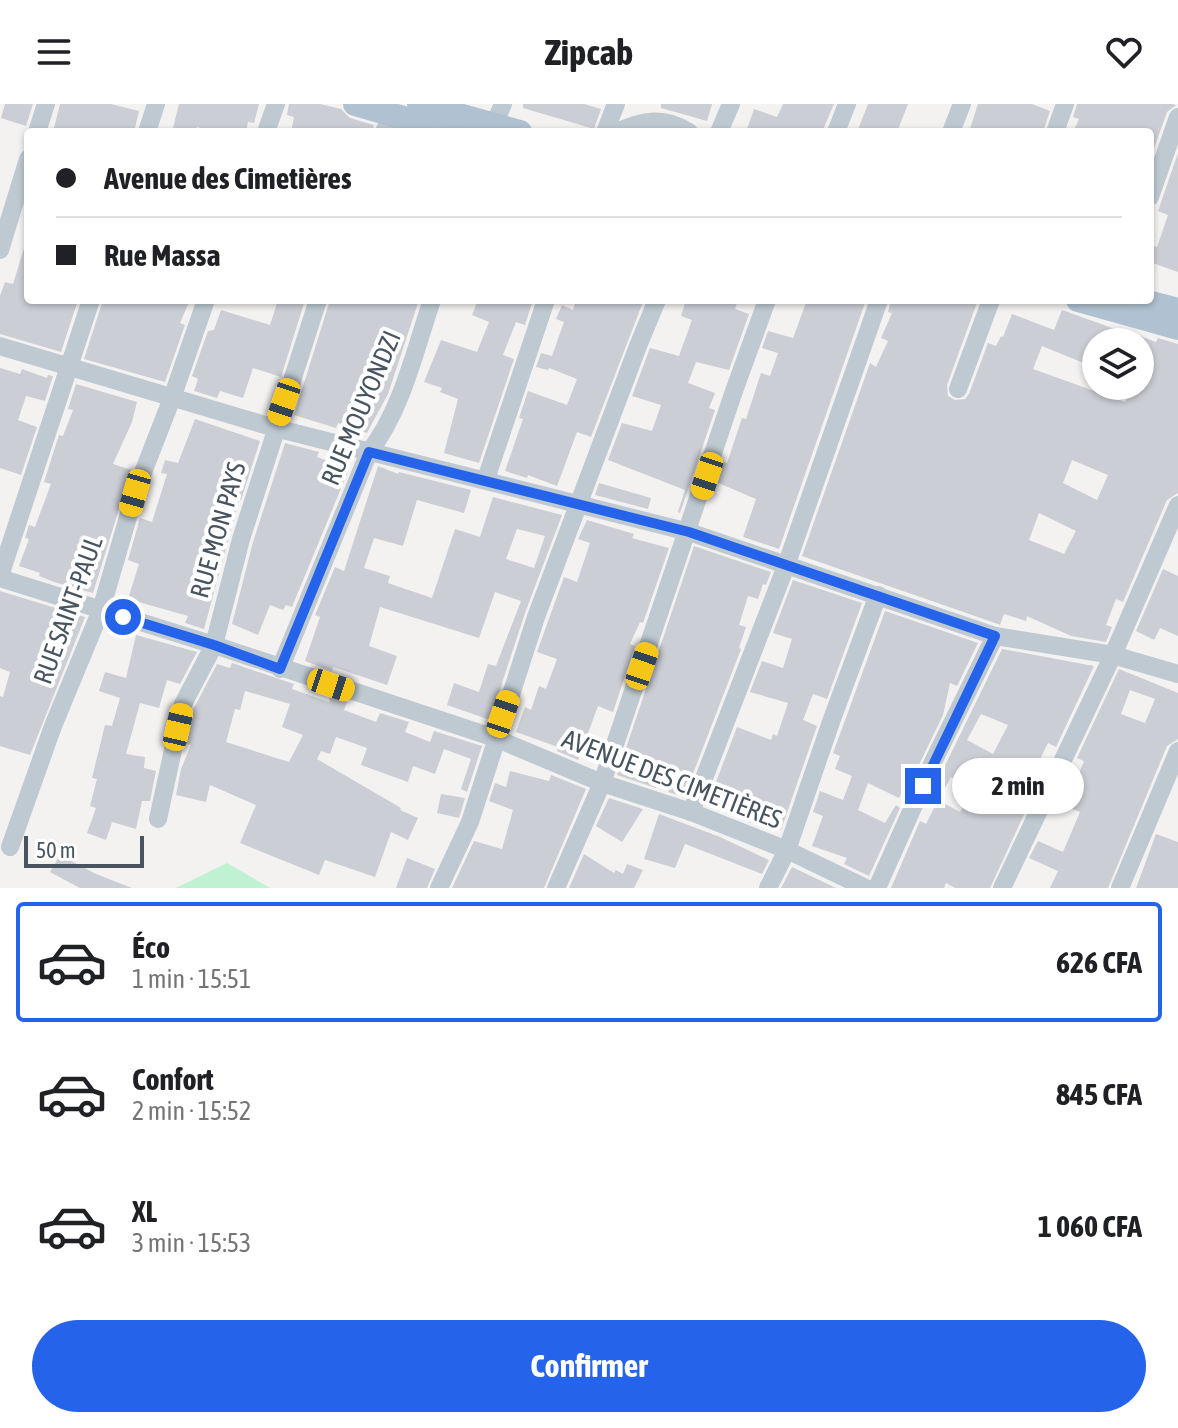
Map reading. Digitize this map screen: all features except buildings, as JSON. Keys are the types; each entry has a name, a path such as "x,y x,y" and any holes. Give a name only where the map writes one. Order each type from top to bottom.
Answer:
{"main road":[{"path":"355,104 388,123 424,128"},
{"path":"419,104 499,114 515,128"},
{"path":"1092,304 1178,328"},
{"path":"1154,304 1178,310"}],"street":[{"path":"38,128 46,104"},
{"path":"148,128 156,104"},
{"path":"267,128 276,104"},
{"path":"607,128 616,104"},
{"path":"721,128 731,104"},
{"path":"838,128 847,104"},
{"path":"953,128 962,104"},
{"path":"1056,128 1065,104"},
{"path":"1154,186 1178,117"},
{"path":"626,128 643,121 666,121 681,128"},
{"path":"0,250 24,172"},
{"path":"0,577 90,304"},
{"name":"RUE SAINT-PAUL","path":"10,847 53,726 101,610 135,493 205,304"},
{"name":"RUE MON PAYS","path":"158,819 183,704 214,645 241,539 317,304"},
{"name":"RUE MOUYONDZI","path":"280,669 369,452 383,434 393,412 431,304"},
{"path":"486,479 545,304"},
{"path":"439,888 470,822 495,738 577,505 655,304"},
{"path":"556,888 602,783 766,304"},
{"path":"691,812 786,566 878,304"},
{"path":"958,389 990,304"},
{"path":"0,346 275,428 689,532 995,636 1113,655 1178,674"},
{"path":"1002,888 1113,655 1178,505"},
{"name":"AVENUE DES CIMETIÈRES","path":"0,577 495,738 602,783 691,812 787,850 866,888"},
{"path":"768,888 787,850 878,595"},
{"path":"877,888 934,760 995,636"},
{"path":"1120,888 1178,751"}],"green space":[{"path":"227,863 270,888 176,888"}],"route":[{"path":"123,617 280,669 369,452 689,532 995,636 923,786"}]}
